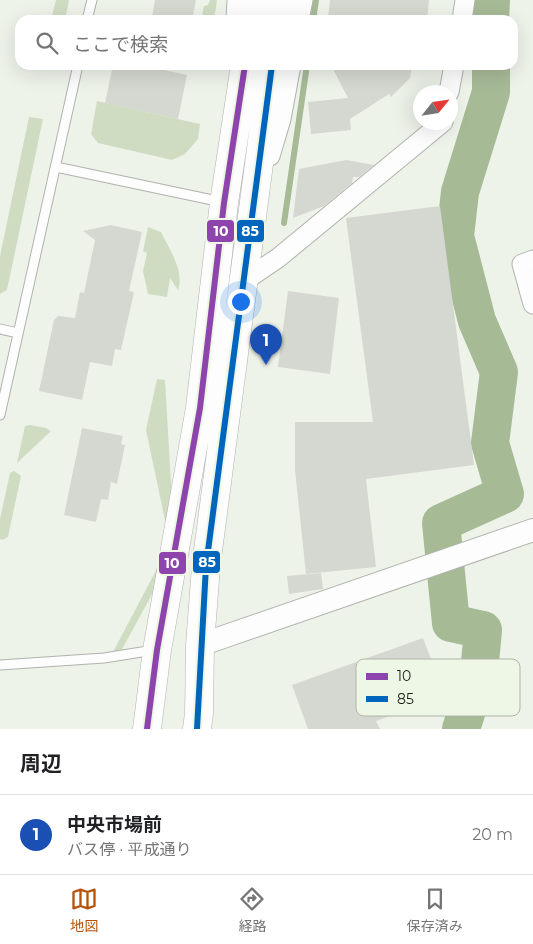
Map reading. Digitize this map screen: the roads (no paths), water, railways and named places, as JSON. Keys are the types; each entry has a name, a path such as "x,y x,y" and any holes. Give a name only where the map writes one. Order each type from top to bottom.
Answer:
{"main road":[{"path":"252,15 254,0"},
{"path":"279,15 281,0"},
{"path":"197,729 200,713 200,645 209,537 244,281 239,205 245,70"},
{"path":"147,729 157,650 200,408 239,205 271,70"}],"street":[{"path":"236,15 237,0"},
{"path":"242,15 245,0"},
{"path":"300,15 303,0"},
{"path":"463,15 465,0"},
{"path":"239,205 281,119 290,70"},
{"path":"450,85 453,70"},
{"path":"244,281 278,258 434,130"},
{"path":"533,260 522,264 533,304"},
{"path":"200,645 533,530"}],"lane":[{"path":"89,15 92,0"},
{"path":"0,415 77,70"},
{"path":"56,166 239,205"},
{"path":"0,329 18,333"},
{"path":"0,665 104,658 157,650"}],"waterway":[{"path":"314,15 316,0"},
{"path":"490,15 491,0"},
{"path":"284,223 306,70"},
{"path":"480,659 483,630 451,623 441,523 505,494 490,443 499,372 477,321 455,236 460,192 491,92 491,70"},
{"path":"461,729 465,716"}],"place":[{"name":"中央市場前","path":"266,365"}]}
